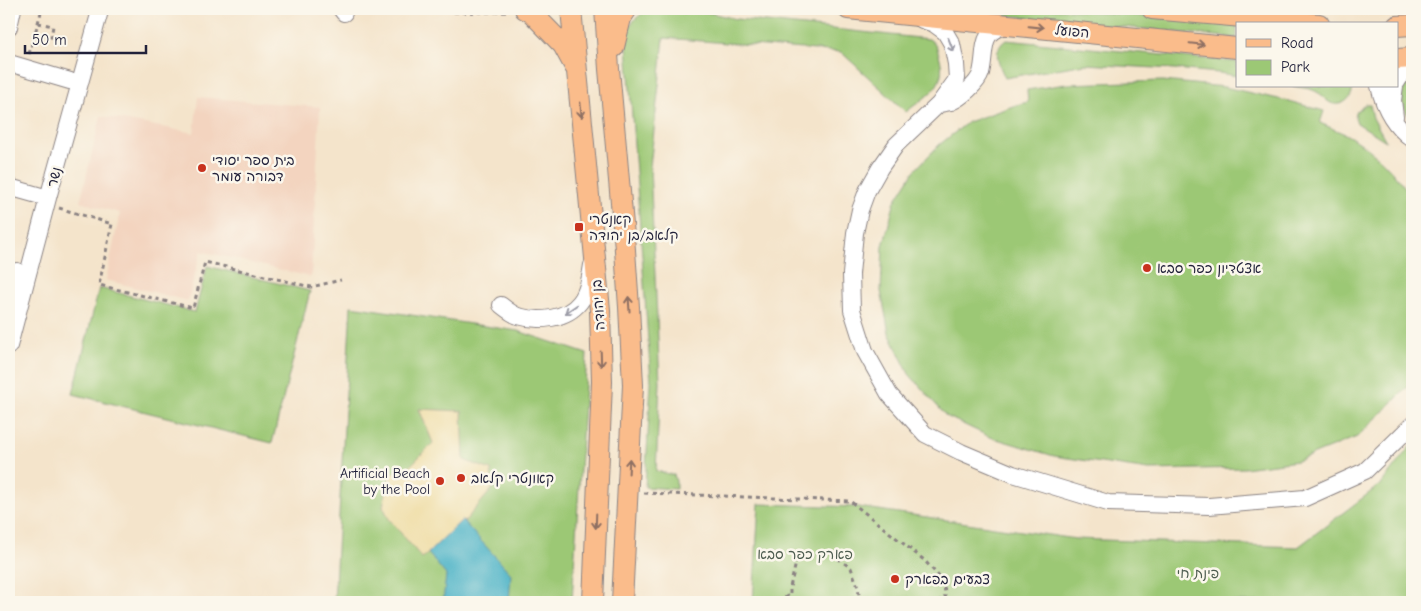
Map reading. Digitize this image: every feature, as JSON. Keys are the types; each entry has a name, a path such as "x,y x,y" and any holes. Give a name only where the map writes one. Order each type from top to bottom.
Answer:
{"main road":[{"name":"בן יהודה","path":"571,9 600,310 602,382 593,602"},
{"path":"606,9 609,69 624,236 633,385 622,602"},
{"path":"609,69 621,18 627,9"},
{"name":"הפועל","path":"848,9 1236,48"},
{"path":"1152,9 1296,22"},
{"path":"528,10 563,45 578,75"},
{"path":"1398,26 1412,25"},
{"path":"1398,59 1412,58"}],"street":[{"path":"9,27 14,9"},
{"name":"נשר","path":"9,346 70,81 90,9"},
{"name":"נשר","path":"9,300 44,199 102,9"},
{"path":"897,14 934,24 945,32 952,44 957,79 939,104 896,145 867,191 860,210 855,233 851,274 852,310 865,351 889,394 925,434 1013,474 1108,503 1209,506 1305,498 1365,471 1412,425"},
{"path":"939,104 952,101 975,84 981,74 987,39 992,31 999,27 1011,25"},
{"path":"9,63 70,81"},
{"path":"1398,80 1407,66 1412,63"},
{"path":"1381,88 1386,108 1402,132 1412,139"},
{"path":"1396,88 1393,100 1396,124"},
{"path":"9,187 44,199"},
{"path":"501,305 516,316 529,318 558,316 571,310 580,302 586,291 594,250"}],"path":[{"path":"25,68 42,9"},
{"path":"250,9 342,11 528,10"},
{"path":"38,23 53,26 50,42"},
{"path":"44,199 112,224 98,285 193,308 205,262 311,287 341,280"},
{"path":"641,493 850,500 924,560 944,582 945,596 948,602"},
{"path":"790,602 790,587 797,559 828,551 851,568 858,587 860,602"},
{"path":"778,602 790,595"},
{"path":"938,602 945,596"}],"shaded area":[{"name":"בית ספר יסודי דבורה עומר","path":"198,97 320,107 311,277 201,251 188,301 106,280 120,213 80,202 101,116 194,133"}],"green space":[{"path":"650,9 693,9 737,19 929,39 937,48 941,66 941,75 934,89 906,112 841,52 664,38 650,167 660,383 656,471 674,475 676,489 645,487 651,382 626,32 636,18"},
{"path":"939,9 1063,9 1236,25 1236,38"},
{"path":"1006,40 1236,62 1236,76 1174,69 1085,64 1005,78 998,58 1001,44"},
{"name":"אצטדיון כפר סבא","path":"1163,81 1224,87 1324,111 1320,123 1365,146 1391,170 1412,198 1412,377 1408,387 1357,437 1297,461 1244,468 1149,470 1054,456 990,437 946,416 909,374 889,333 881,291 883,246 895,201 914,171 939,145 968,122 1028,102 1027,90 1066,84"},
{"path":"1412,81 1412,116 1408,115 1406,111 1402,96 1404,88"},
{"path":"1303,88 1352,88 1352,90 1351,95 1346,101 1333,104 1320,94"},
{"path":"1366,104 1370,105 1373,118 1386,141 1357,123 1356,112"},
{"path":"207,266 310,291 272,443 73,394 99,288 195,312"},
{"name":"קאונטרי קלאב","path":"351,306 518,331 587,354 572,602 334,602"},
{"name":"פארק כפר סבא","path":"1412,444 1412,602 753,602 759,504 858,507 1076,539 1298,547 1381,484"}],"sand":[{"name":"Artificial Beach by the Pool","path":"419,409 462,411 464,460 491,470 493,488 453,535 422,558 389,519 383,506 390,474 407,469 433,443"}],"water":[{"path":"462,520 511,574 509,602 443,602 446,575 428,553"}],"place":[{"name":"בית ספר יסודי דבורה עומר","path":"202,168"},
{"name":"קאנטרי קלאב/בן יהודה","path":"579,227"},
{"name":"אצטדיון כפר סבא","path":"1147,268"},
{"name":"קאונטרי קלאב","path":"461,478"},
{"name":"Artificial Beach by the Pool","path":"440,481"},
{"name":"צבעים בפארק","path":"895,579"}],"park label":[{"name":"פינת חי","path":"1198,573"}]}
